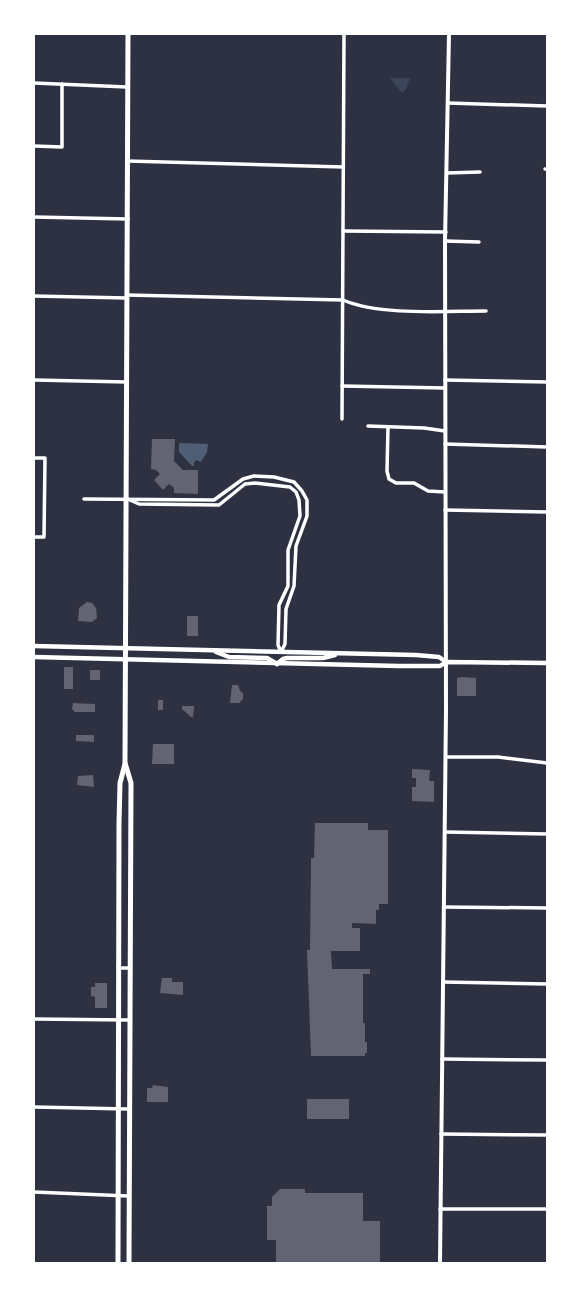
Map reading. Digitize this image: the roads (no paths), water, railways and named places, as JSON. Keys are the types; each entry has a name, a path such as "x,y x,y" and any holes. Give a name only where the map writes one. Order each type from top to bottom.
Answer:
{"main road":[{"path":"118,1263 117,1109 120,783 125,763 126,659 128,34"},
{"path":"34,646 340,653 439,657 446,662"},
{"path":"211,650 229,657 267,658 277,664"},
{"path":"277,664 283,659 287,658 323,658 340,653"},
{"path":"34,657 277,664 433,666 440,666 446,662 547,663"},
{"path":"125,763 131,783 128,1109 129,1263"}],"street":[{"path":"342,419 344,34"},
{"path":"440,1263 446,757 445,241 448,173 449,34"},
{"path":"34,83 127,87"},
{"path":"34,146 62,147 62,84"},
{"path":"448,103 547,106"},
{"path":"127,161 343,167"},
{"path":"448,173 480,172"},
{"path":"34,217 128,219"},
{"path":"343,231 446,232"},
{"path":"445,241 479,242"},
{"path":"34,296 343,300 357,306 376,309 486,311"},
{"path":"34,380 127,382"},
{"path":"445,380 547,382"},
{"path":"342,386 445,388"},
{"path":"368,426 424,428 445,431"},
{"path":"388,427 387,471 389,479 396,483 414,484 428,491 445,492"},
{"path":"445,444 547,447"},
{"path":"34,458 45,458 44,537 34,537"},
{"path":"84,499 214,500 243,479 254,476 274,477 294,482 300,488 307,500 307,516 296,546 294,586 286,609 285,644 281,652"},
{"path":"127,499 138,504 210,506 218,505 246,484 255,483 290,487 296,492 299,500 300,516 288,550 288,586 279,605 278,645 281,652"},
{"path":"446,510 547,512"},
{"path":"446,757 498,757 547,764"},
{"path":"444,832 547,834"},
{"path":"444,907 547,908"},
{"path":"118,968 129,968"},
{"path":"443,982 547,984"},
{"path":"34,1019 129,1020"},
{"path":"442,1059 547,1060"},
{"path":"34,1107 128,1109"},
{"path":"441,1134 547,1135"},
{"path":"34,1192 117,1194 128,1196"},
{"path":"440,1209 547,1209"}]}
